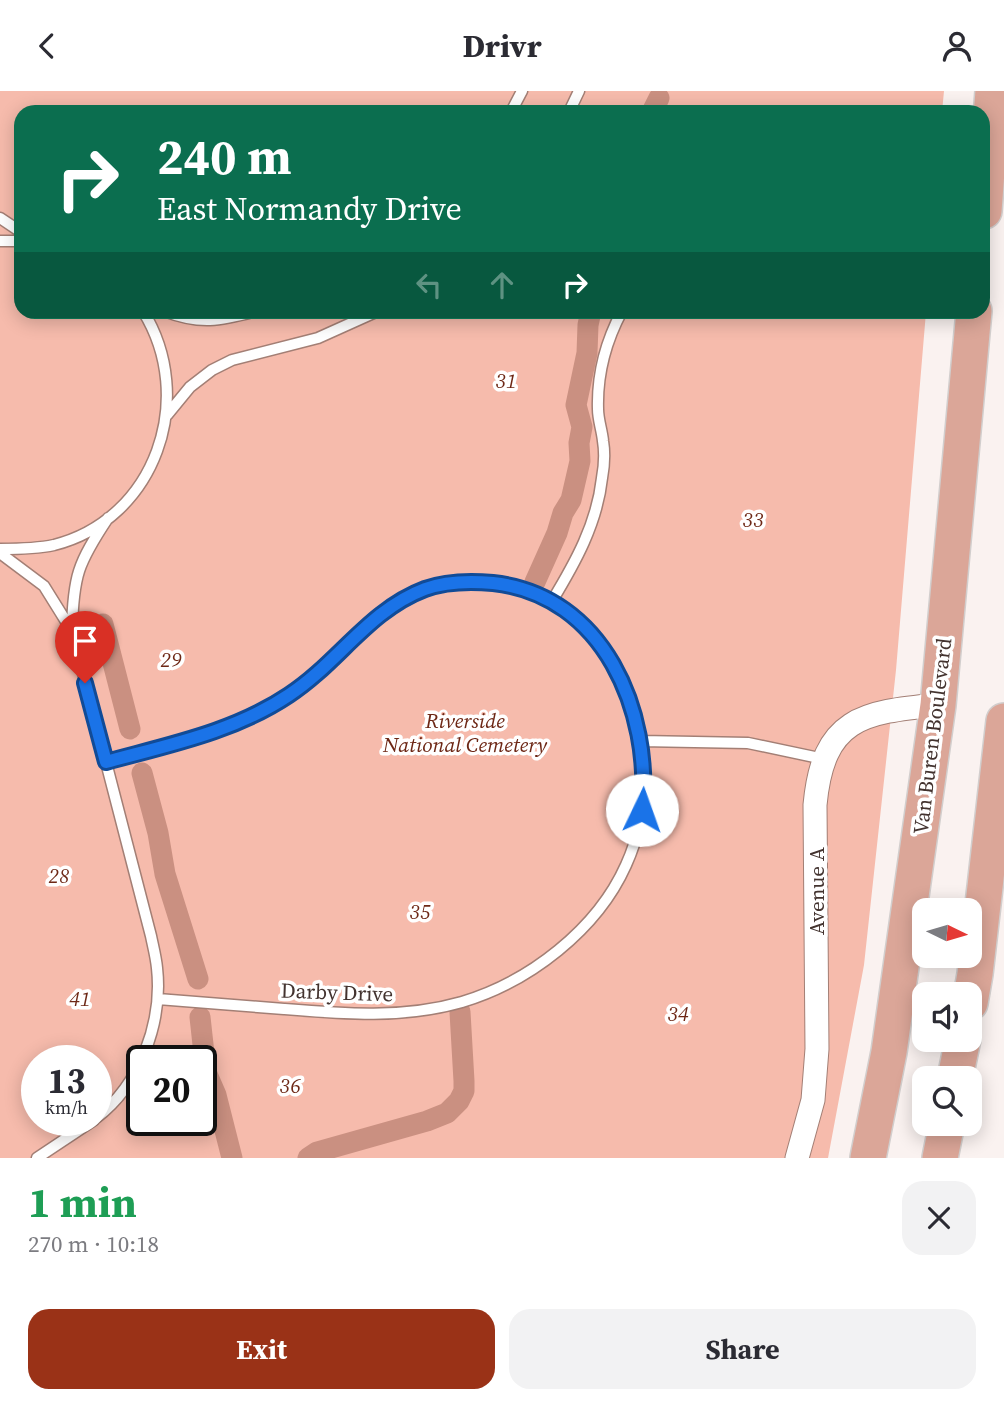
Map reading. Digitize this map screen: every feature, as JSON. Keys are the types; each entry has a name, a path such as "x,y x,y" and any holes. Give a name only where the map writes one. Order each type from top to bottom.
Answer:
{"main road":[{"path":"990,179 997,141 993,91"},
{"name":"Van Buren Boulevard","path":"867,1158 889,1052 938,705 973,319"},
{"path":"974,982 1004,721"},
{"path":"940,1158 944,1136"}],"street":[{"name":"Avenue A","path":"797,1158 813,1100 817,1049 815,804 824,759 838,734 865,716 890,710 938,705"}],"lane":[{"path":"0,551 55,545 83,534 108,518 130,497 148,472 160,445 167,415 168,385 163,355 148,319"},
{"path":"184,319 205,322 219,319"},
{"path":"167,415 190,387 212,370 232,360 318,338 360,319"},
{"path":"552,601 579,556 594,519 602,480 604,443 598,412 599,377 612,330 618,319"},
{"path":"108,518 79,567 73,591 72,631 151,936 157,968 158,999 142,1060 131,1081 112,1101"},
{"path":"0,551 44,586 72,631"},
{"name":"Darby Drive","path":"106,762 200,736 265,710 314,676 387,608 427,588 443,584 484,582 510,585 552,601 589,633 619,675 632,703 641,741 644,759 642,810 626,865 615,886 590,920 548,957 516,979 461,1002 418,1011 379,1015 158,999"},
{"path":"641,741 748,743 824,759"},
{"path":"37,1158 70,1136"}],"green space":[{"name":"Riverside National Cemetery","path":"0,91 944,91 943,105 14,105 14,319 925,319 896,670 864,965 828,1158 0,1158"}],"waterway":[{"path":"656,105 659,98"},
{"path":"535,582 571,500 580,461 582,427 576,405 587,353 589,319"},
{"path":"103,624 130,729"},
{"path":"142,773 158,833 165,874 198,979"},
{"path":"308,1158 317,1152 447,1113 459,1101 464,1091 460,1012"},
{"path":"200,1017 206,1072 216,1095 232,1158"}],"route":[{"path":"85,683 106,762 200,736 265,710 290,695 332,661 355,640 369,622 387,608 427,588 460,582 510,585 552,601 569,615 589,633 619,675 632,703 639,728 644,759 642,810"}],"park label":[{"name":"31","path":"506,380"},
{"name":"33","path":"753,519"},
{"name":"29","path":"171,659"},
{"name":"28","path":"59,875"},
{"name":"35","path":"420,911"},
{"name":"41","path":"80,998"},
{"name":"34","path":"678,1013"},
{"name":"36","path":"290,1085"}]}
